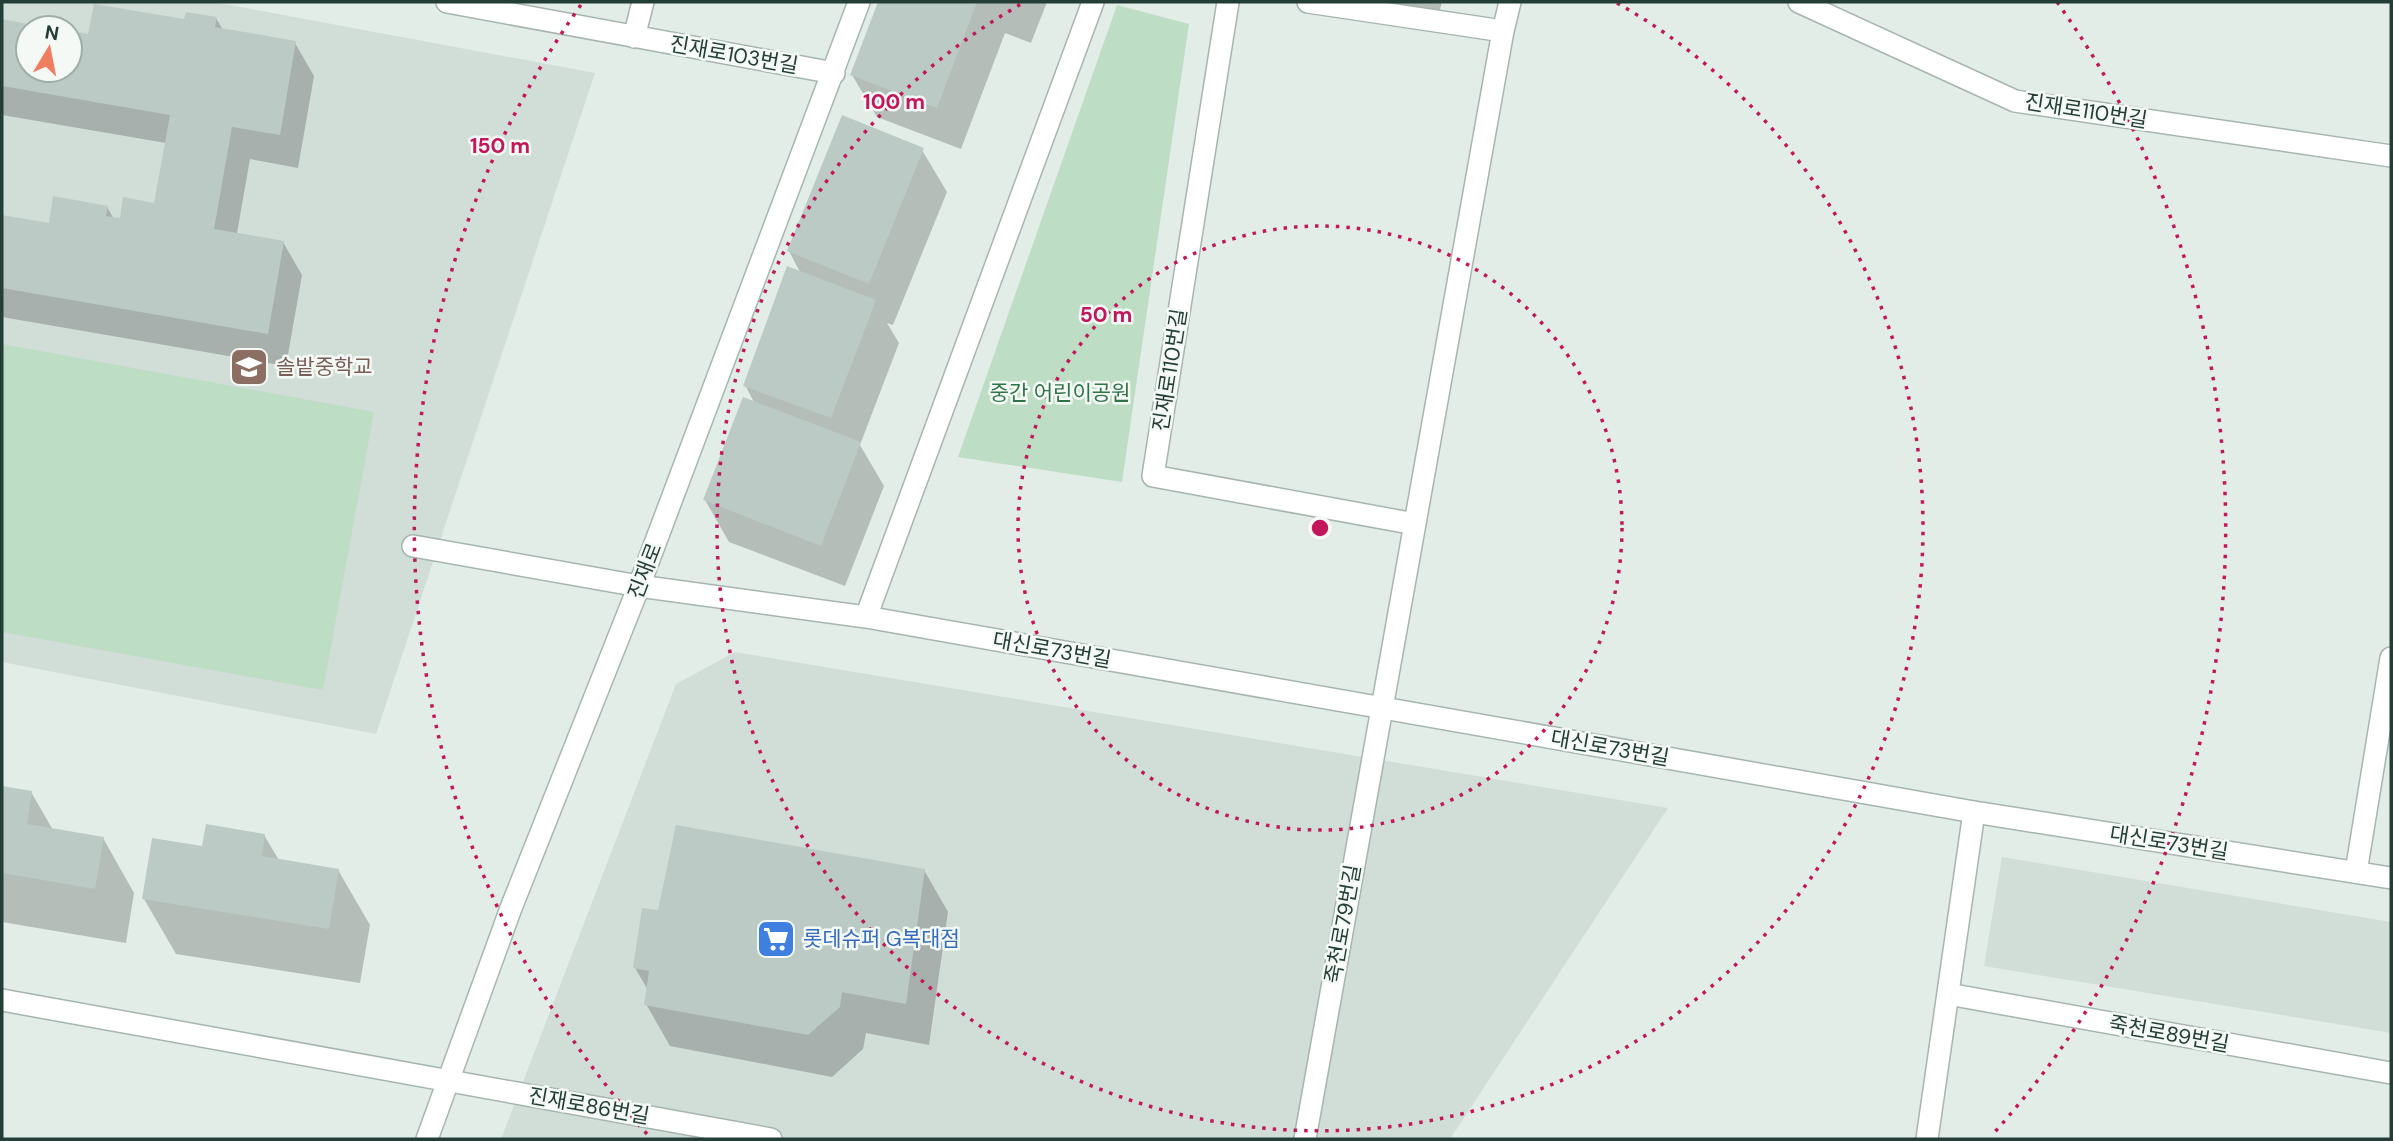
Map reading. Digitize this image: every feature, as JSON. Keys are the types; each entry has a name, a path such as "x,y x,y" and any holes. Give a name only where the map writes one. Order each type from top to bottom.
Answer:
{"street":[{"name":"진재로103번길","path":"447,2 834,73"},
{"path":"634,37 643,2"},
{"name":"진재로","path":"427,1139 511,908 639,586 859,2"},
{"path":"866,617 1093,2"},
{"name":"진재로110번길","path":"1228,2 1153,476 1415,524"},
{"path":"1308,2 1503,31"},
{"path":"1381,708 1510,2"},
{"name":"진재로110번길","path":"1799,2 2015,101 2391,156"},
{"name":"대신로73번길","path":"412,546 639,586 866,617 1974,812 2391,878"},
{"path":"2356,872 2391,658"},
{"name":"죽천로79번길","path":"1305,1139 1381,708"},
{"path":"1927,1139 1974,812"},
{"name":"죽천로89번길","path":"1948,994 2391,1073"},
{"name":"진재로86번길","path":"2,1000 771,1139"}],"shaded area":[{"name":"솔밭중학교","path":"2,2 214,2 595,73 376,734 2,662"},
{"path":"735,652 1668,808 1450,1139 501,1139 676,684"},
{"path":"2002,857 2391,922 2391,1033 1984,966"}],"green space":[{"name":"중간 어린이공원","path":"1117,5 1189,24 1122,482 958,457"},
{"path":"2,344 374,412 323,690 2,632"}],"building":[{"path":"878,2 977,2 937,108 850,75"},
{"name":"솔밭중학교","path":"94,4 184,19 186,12 217,17 215,27 296,41 280,135 232,127 214,229 284,241 268,334 2,288 2,215 49,223 53,196 108,206 106,216 120,218 123,197 154,203 170,115 2,86 2,19 14,21 14,84 84,84 84,33 88,34"},
{"path":"842,115 924,148 869,284 787,251"},
{"path":"787,266 876,300 831,418 743,386"},
{"path":"743,397 861,442 821,546 703,500"},
{"path":"2,786 32,791 27,824 104,837 95,889 2,873"},
{"path":"206,824 265,834 262,856 339,869 329,929 142,899 152,838 202,846"},
{"name":"롯데슈퍼 G복대점","path":"676,825 925,869 906,1004 842,992 840,1007 808,1035 644,1005 649,971 633,968 642,908 658,910"}],"place":[{"name":"솔밭중학교","path":"249,367"},
{"name":"롯데슈퍼 G복대점","path":"776,939"}]}
